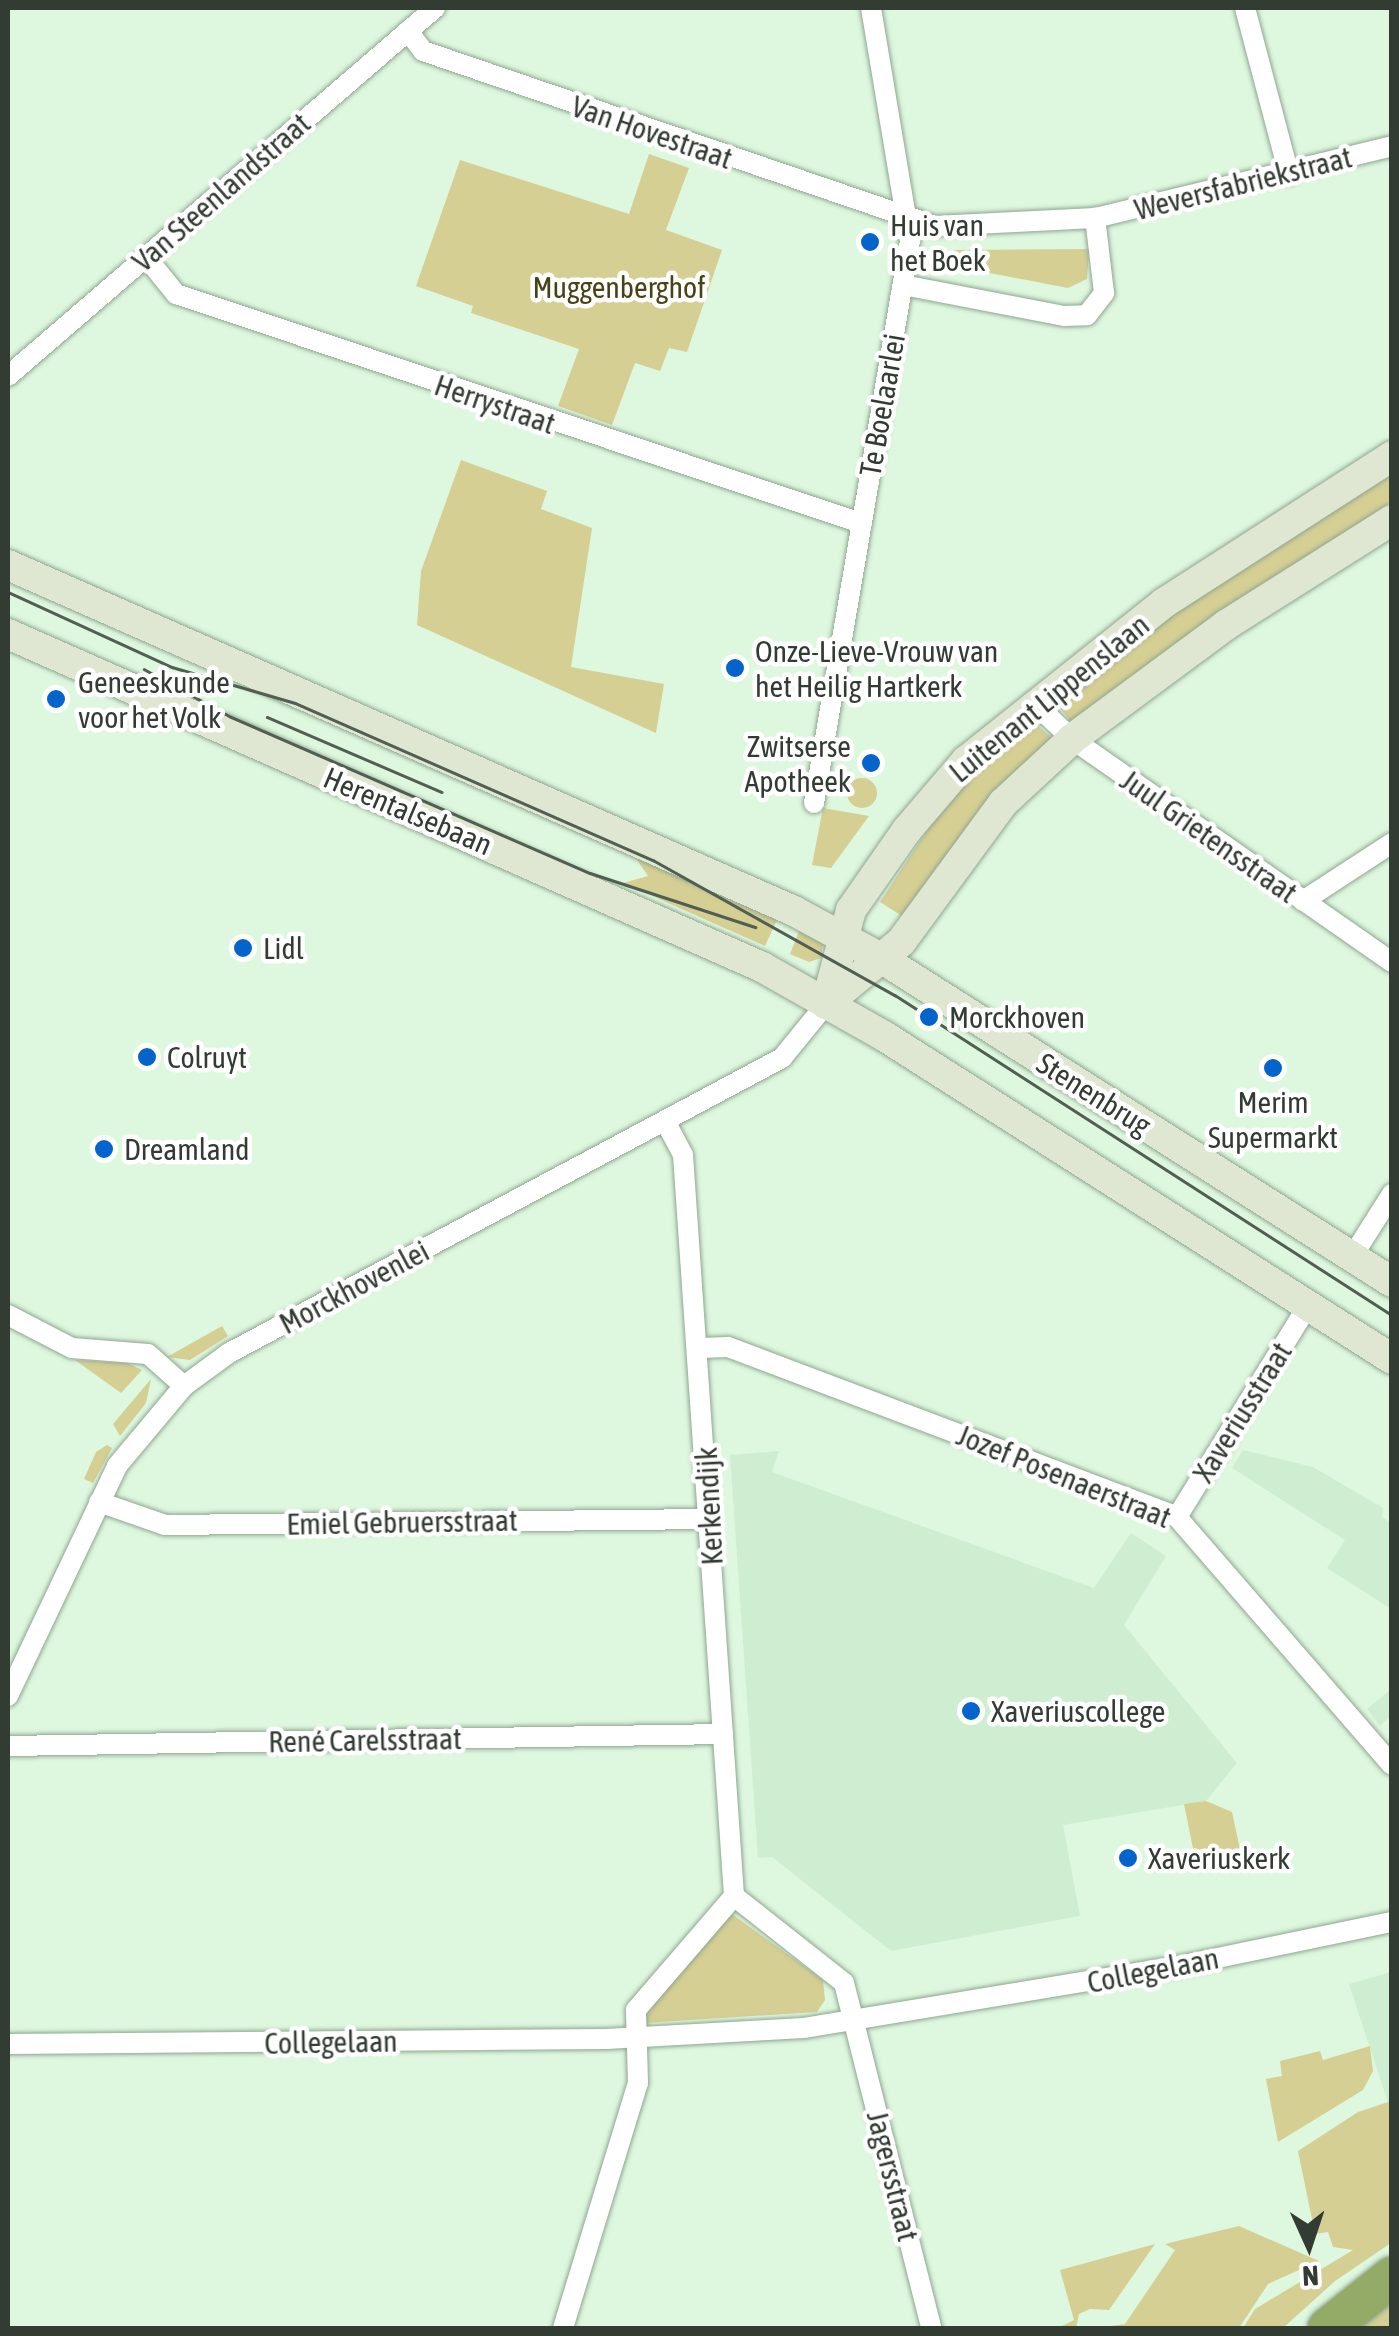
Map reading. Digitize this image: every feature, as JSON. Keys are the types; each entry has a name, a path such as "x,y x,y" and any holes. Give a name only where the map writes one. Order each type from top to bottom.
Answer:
{"highway":[{"path":"1328,2328 1392,2277"}],"main road":[{"name":"Luitenant Lippenslaan","path":"816,998 844,938 851,910 941,786 1034,702 1219,565 1392,456"},
{"name":"Luitenant Lippenslaan","path":"816,998 901,942 1004,803 1072,739 1226,625 1392,520"},
{"name":"Stenenbrug","path":"8,565 794,911 881,958 1392,1282"},
{"name":"Herentalsebaan","path":"8,634 816,998"},
{"path":"816,998 1392,1358"}],"street":[{"name":"Van Steenlandstraat","path":"11,364 146,256 435,8"},
{"name":"Te Boelaarlei","path":"814,803 910,241 871,8"},
{"path":"1245,8 1289,174"},
{"name":"Van Hovestraat","path":"408,31 423,51 936,226 1095,218"},
{"name":"Weversfabriekstraat","path":"1095,218 1392,146"},
{"path":"903,285 1064,316 1086,315 1104,293 1095,218"},
{"name":"Herrystraat","path":"146,256 176,294 861,523"},
{"name":"Juul Grietensstraat","path":"1034,702 1072,739 1392,962"},
{"path":"1303,900 1392,843"},
{"name":"Morckhovenlei","path":"8,1696 99,1502 133,1442 184,1386 230,1353 782,1058 816,998"},
{"name":"Kerkendijk","path":"664,1121 684,1155 734,1896"},
{"path":"1352,1257 1392,1194"},
{"name":"Xaveriusstraat","path":"1177,1517 1307,1307"},
{"path":"8,1315 72,1348 148,1354 184,1386"},
{"name":"Jozef Posenaerstraat","path":"700,1348 728,1346 1177,1517 1392,1766"},
{"name":"Emiel Gebruersstraat","path":"99,1502 165,1525 710,1520"},
{"name":"René Carelsstraat","path":"8,1746 724,1734"},
{"path":"563,2328 638,2083 636,2010 734,1896 844,1983 854,2023"},
{"name":"Collegelaan","path":"13,2046 637,2038 854,2023 1392,1922"},
{"name":"Jagersstraat","path":"854,2023 931,2328"}],"shaded area":[{"path":"1243,1450 1313,1467 1383,1508 1382,1517 1391,1523 1391,1609 1327,1568 1345,1540 1232,1468"},
{"name":"Xaveriuscollege","path":"779,1451 772,1472 1094,1588 1131,1533 1166,1556 1124,1625 1237,1763 1206,1801 1063,1825 1080,1916 891,1951 772,1857 758,1858 730,1455"},
{"path":"1391,1689 1391,1716 1380,1726 1367,1709"},
{"path":"1391,1972 1391,2101 1388,2102 1349,1984"}],"green space":[{"name":"Muggenberghof","path":"649,154 689,168 666,230 722,250 687,352 669,348 660,371 635,363 612,425 558,406 579,349 471,313 473,306 416,286 460,160 629,214"},
{"path":"1089,249 1087,279 1068,288 953,266 954,250"},
{"path":"461,460 547,491 541,509 592,528 571,667 664,684 656,733 417,625 421,571"},
{"path":"1391,475 1391,502 1224,613 1073,724 1055,702 1185,606"},
{"path":"1030,719 1052,738 908,920 880,902 945,803"},
{"path":"862,778 872,783 877,793 872,803 862,808 852,803 847,793 852,783"},
{"path":"823,808 869,816 831,868 812,865"},
{"path":"633,854 777,920 765,946 623,883 648,876"},
{"path":"800,929 823,943 821,958 809,962 790,954"},
{"path":"222,1326 228,1336 190,1360 167,1357"},
{"path":"75,1360 127,1363 142,1370 121,1393"},
{"path":"151,1379 146,1403 120,1436 113,1424"},
{"path":"107,1445 112,1448 93,1483 84,1479 96,1452"},
{"path":"1206,1801 1232,1812 1241,1854 1196,1863 1184,1804"},
{"path":"729,1912 823,1980 825,2000 817,2012 644,2023 643,2011"},
{"path":"1370,2046 1373,2071 1363,2090 1278,2142 1266,2079 1282,2076 1280,2061 1320,2051 1323,2060"},
{"path":"1391,2101 1391,2243 1335,2281 1283,2328 1243,2328 1255,2309 1353,2250 1333,2247 1328,2232 1315,2234 1298,2151 1358,2112"},
{"path":"1239,2226 1319,2261 1268,2284 1239,2328 1096,2328 1125,2324 1175,2250 1165,2244"},
{"path":"1155,2244 1109,2310 1090,2309 1079,2314 1076,2328 1058,2328 1074,2320 1060,2270"},
{"path":"1391,2302 1391,2328 1358,2328"}],"tram line":[{"path":"8,592 172,667 295,703 653,860 895,995 1392,1315"},
{"path":"144,669 231,717 590,873 755,927"},
{"path":"267,717 442,792"}],"place":[{"name":"Huis van het Boek","path":"870,242"},
{"name":"Onze-Lieve-Vrouw van het Heilig Hartkerk","path":"735,668"},
{"name":"Geneeskunde voor het Volk","path":"56,699"},
{"name":"Zwitserse Apotheek","path":"871,763"},
{"name":"Lidl","path":"243,948"},
{"name":"Morckhoven","path":"929,1017"},
{"name":"Colruyt","path":"147,1057"},
{"name":"Merim Supermarkt","path":"1273,1068"},
{"name":"Dreamland","path":"104,1149"},
{"name":"Xaveriuscollege","path":"971,1711"},
{"name":"Xaveriuskerk","path":"1128,1858"}]}
